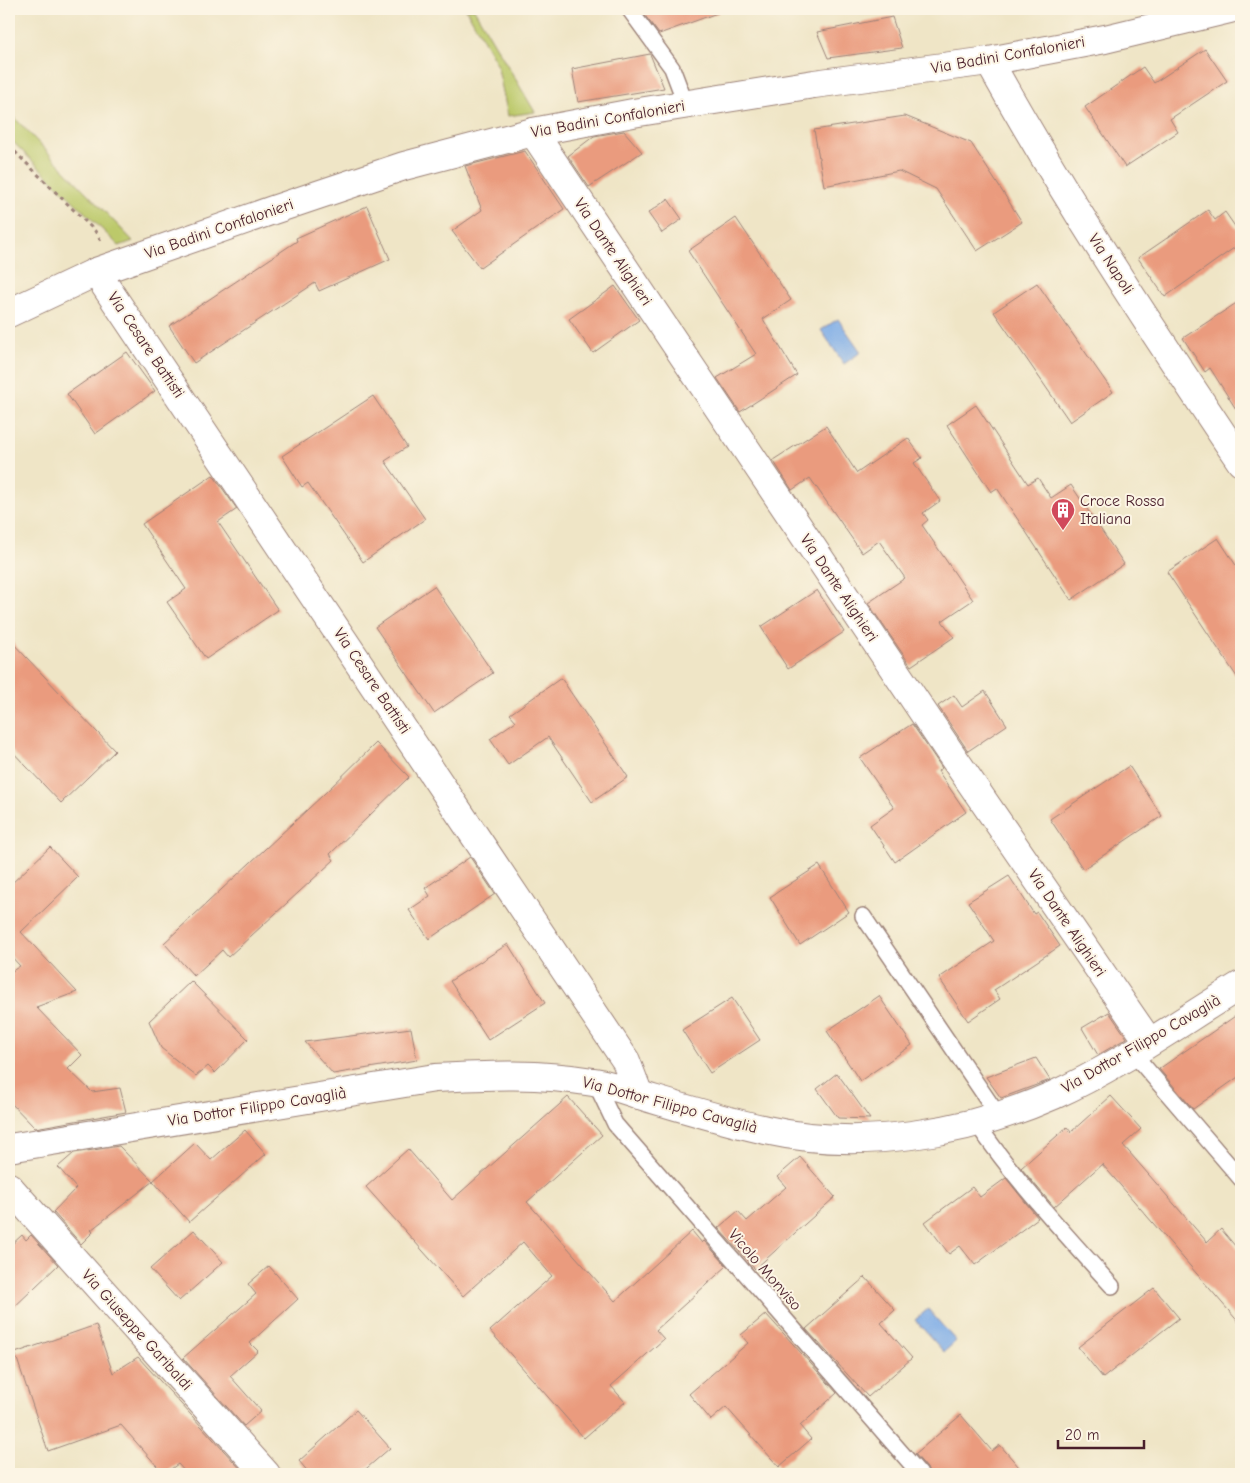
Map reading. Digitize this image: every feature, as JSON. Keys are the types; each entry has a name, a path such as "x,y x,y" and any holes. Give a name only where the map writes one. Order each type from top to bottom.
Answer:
{"street":[{"name":"Via Badini Confalonieri","path":"9,313 106,268 404,166 533,132 686,104 989,61 1105,39 1230,9"},
{"name":"Via Napoli","path":"989,61 1032,138 1074,207 1241,462"},
{"name":"Via Dante Alighieri","path":"533,132 949,751 1140,1047"},
{"name":"Via Cesare Battisti","path":"106,268 626,1061 640,1095"},
{"name":"Via Dottor Filippo Cavaglià","path":"9,1148 435,1078 486,1075 542,1076 595,1082 767,1130 844,1140 918,1133 986,1118 1054,1095 1140,1047 1241,985"},
{"name":"Via Giuseppe Garibaldi","path":"9,1187 266,1474"}],"lane":[{"path":"629,9 672,68 686,104"},
{"path":"863,916 986,1118 991,1145 1044,1210 1112,1286"},
{"path":"1140,1047 1241,1180"},
{"name":"Vicolo Monviso","path":"595,1082 615,1124 920,1474"}],"path":[{"path":"9,146 95,232 106,268"}],"green space":[{"path":"466,9 474,9 535,112 508,116 497,64"},
{"path":"9,112 133,241 119,246 9,138"}],"water":[{"path":"838,319 861,352 844,364 821,330"},
{"path":"928,1309 956,1341 944,1352 915,1320"}],"building":[{"path":"640,9 720,9 720,12 659,34"},
{"path":"892,17 902,48 828,58 817,32"},
{"path":"1205,49 1227,81 1170,119 1178,132 1125,167 1085,107 1143,67 1154,83"},
{"path":"650,54 664,88 578,102 572,69"},
{"path":"905,116 971,143 1022,222 977,251 936,189 899,171 824,186 814,130"},
{"path":"624,131 642,152 589,187 568,156 594,136"},
{"path":"525,151 564,209 480,268 452,231 482,210 465,166"},
{"path":"668,199 682,219 662,233 648,213"},
{"path":"367,206 390,259 319,291 315,283 194,363 169,326 297,241 296,238"},
{"path":"1208,210 1215,220 1225,212 1241,235 1241,243 1165,297 1138,258"},
{"path":"736,218 791,300 763,319 797,375 740,412 717,378 756,354 688,251"},
{"path":"1037,283 1113,392 1070,422 994,312"},
{"path":"615,286 639,320 593,353 569,319"},
{"path":"1241,300 1241,417 1210,368 1205,372 1183,338"},
{"path":"127,352 155,391 95,434 67,394"},
{"path":"373,396 407,447 385,461 425,519 363,562 308,483 302,487 282,456"},
{"name":"Croce Rossa Italiana","path":"976,405 1028,484 1038,478 1051,498 1071,485 1124,564 1071,600 997,488 991,492 947,425"},
{"path":"826,426 857,473 908,438 922,458 914,463 940,501 923,513 928,520 922,525 973,600 942,621 954,637 911,666 868,603 905,578 879,541 862,553 810,478 792,490 773,460"},
{"path":"213,475 237,509 218,522 278,610 206,659 167,602 186,589 142,524"},
{"path":"1218,538 1241,573 1241,683 1167,572"},
{"path":"434,586 493,673 434,713 375,627"},
{"path":"817,590 844,632 788,669 761,627"},
{"path":"9,639 115,751 61,803 9,748"},
{"path":"561,678 628,777 592,802 548,737 508,765 490,739 516,721 510,714"},
{"path":"985,691 1007,725 968,751 938,706 954,695 962,707"},
{"path":"912,724 942,768 938,771 966,812 895,862 870,825 894,808 860,758"},
{"path":"376,743 409,777 330,854 334,860 228,957 222,950 194,976 164,943"},
{"path":"1129,766 1162,816 1083,869 1050,819"},
{"path":"50,847 78,877 21,932 77,992 36,1007 82,1055 68,1069 92,1092 120,1088 126,1112 35,1128 9,1101 9,973 20,966 9,954 9,886"},
{"path":"470,857 495,894 429,939 409,910 430,896 425,888"},
{"path":"819,865 849,912 800,945 770,897"},
{"path":"1009,876 1034,914 1037,912 1060,946 994,990 1000,999 968,1021 939,978 994,941 968,902"},
{"path":"508,944 545,1003 488,1040 450,981"},
{"path":"191,981 248,1039 215,1073 208,1066 196,1076 161,1048 149,1021"},
{"path":"879,996 912,1045 860,1081 827,1031"},
{"path":"732,998 760,1040 710,1073 682,1030"},
{"path":"1109,1012 1127,1038 1098,1055 1082,1028"},
{"path":"1241,1012 1241,1075 1193,1109 1159,1069"},
{"path":"411,1028 417,1060 333,1074 305,1042"},
{"path":"1036,1058 1050,1080 1001,1098 986,1077"},
{"path":"837,1073 870,1119 838,1118 817,1089"},
{"path":"1111,1096 1141,1129 1123,1145 1207,1242 1221,1229 1241,1253 1241,1325 1102,1164 1054,1207 1021,1168 1067,1127 1071,1132"},
{"path":"568,1097 602,1135 527,1202 615,1301 692,1231 727,1266 656,1330 664,1339 611,1386 625,1402 584,1438 490,1331 552,1276 523,1242 463,1296 366,1187 408,1149 452,1200"},
{"path":"245,1130 266,1154 189,1222 153,1181 195,1143 211,1160"},
{"path":"119,1146 153,1181 91,1230 93,1232 81,1244 53,1212 76,1188 58,1167 74,1153"},
{"path":"800,1157 835,1197 755,1269 718,1228 738,1211 747,1221 786,1187 777,1177"},
{"path":"1006,1178 1038,1218 975,1265 960,1246 949,1254 925,1222 972,1187 980,1197"},
{"path":"194,1230 223,1262 179,1301 150,1269"},
{"path":"22,1235 26,1240 31,1235 58,1265 9,1312 9,1247"},
{"path":"269,1266 298,1299 250,1343 258,1351 230,1376 261,1411 244,1426 183,1358 256,1294 248,1284"},
{"path":"865,1277 895,1310 881,1323 912,1358 868,1397 806,1329"},
{"path":"1154,1288 1179,1318 1103,1378 1078,1347"},
{"path":"766,1314 837,1393 800,1426 811,1439 779,1467 726,1407 711,1420 689,1394 748,1343 741,1335"},
{"path":"96,1325 113,1373 138,1357 245,1474 187,1474 178,1464 164,1474 121,1425 48,1451 15,1353"},
{"path":"356,1410 390,1448 360,1474 310,1474 299,1461"},
{"path":"961,1415 992,1451 1000,1445 1025,1474 929,1474 927,1468 915,1454"}],"place":[{"name":"Croce Rossa Italiana","path":"1063,531"}]}
